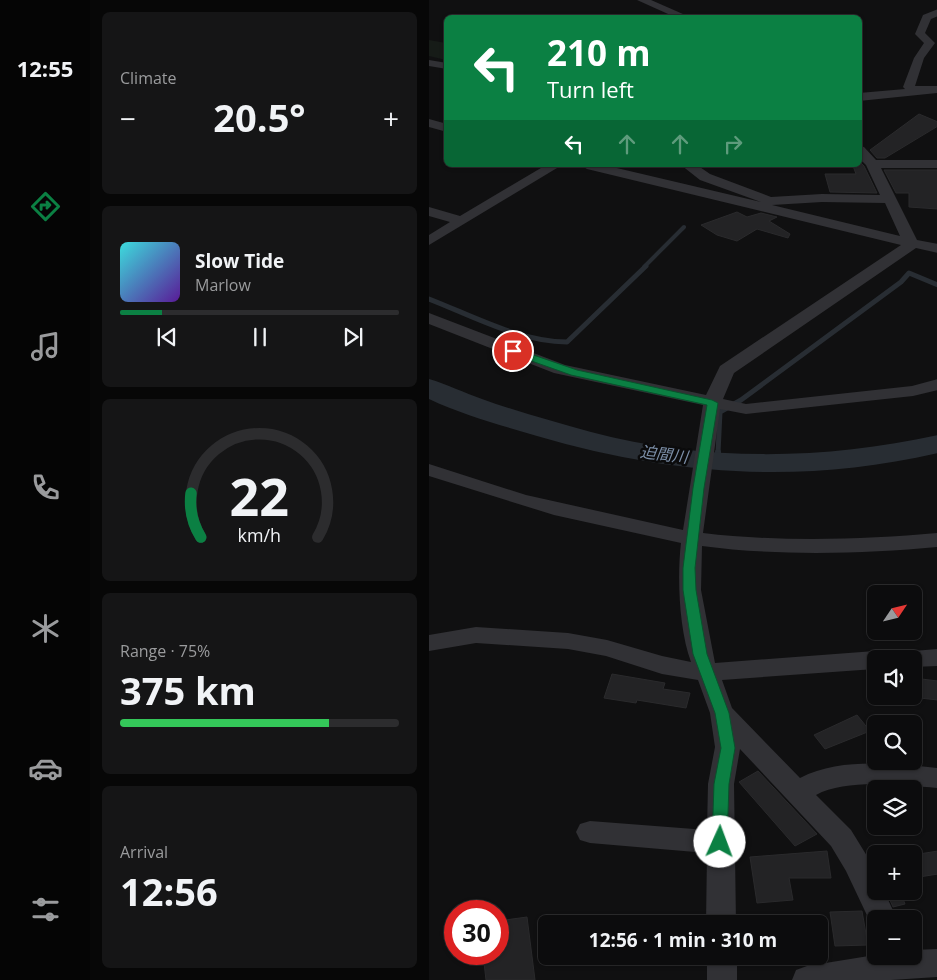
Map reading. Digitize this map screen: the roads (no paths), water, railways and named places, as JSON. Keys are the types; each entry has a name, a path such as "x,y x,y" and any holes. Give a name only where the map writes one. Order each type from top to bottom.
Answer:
{"street":[{"path":"642,0 680,15"},
{"path":"913,91 909,87 919,58 930,43 920,34 927,17 937,12"},
{"path":"862,97 937,89"},
{"path":"429,123 444,127"},
{"path":"862,153 872,164 912,244"},
{"path":"872,164 937,164"},
{"path":"429,241 552,167"},
{"path":"596,167 766,205 937,249"},
{"path":"691,167 705,177 766,205 822,198 891,199"},
{"path":"429,211 462,221"},
{"path":"721,915 721,784 728,748 722,713 705,673 700,654 690,590 689,568 698,488 712,403 727,370 912,244"},
{"path":"429,318 560,369 746,409 913,391 937,384"},
{"path":"429,470 519,500 664,534 693,538 771,545 905,543 937,540"},
{"path":"429,644 476,635 568,641 607,648 661,665 705,673 867,661"},
{"path":"922,658 937,657"},
{"path":"722,713 841,838 857,864 879,910"},
{"path":"798,792 822,781 854,777 906,775 937,778"},
{"path":"590,832 720,842"},
{"path":"807,980 937,963"},
{"path":"722,965 722,980"}],"waterway":[{"path":"644,267 684,227"},
{"path":"429,299 514,333 549,341 567,342 646,266"},
{"path":"718,453 720,412 741,400 901,282 909,273 938,285"},
{"name":"迫間川","path":"429,388 483,410 580,438 634,451 682,458 756,463 830,461 867,458 938,444"},
{"name":"迫間川","path":"718,453 718,460"}]}
